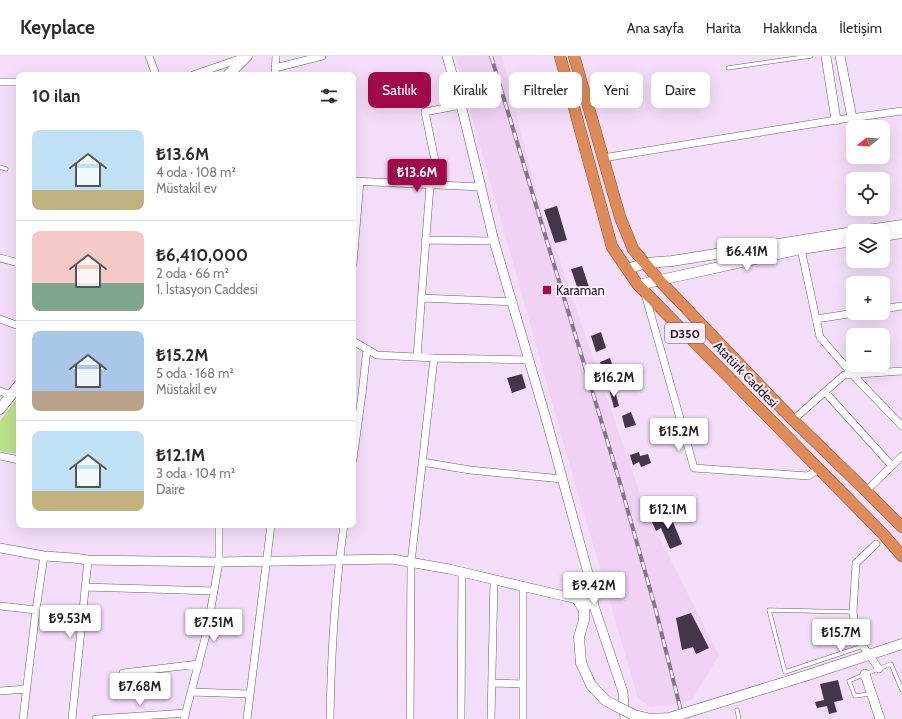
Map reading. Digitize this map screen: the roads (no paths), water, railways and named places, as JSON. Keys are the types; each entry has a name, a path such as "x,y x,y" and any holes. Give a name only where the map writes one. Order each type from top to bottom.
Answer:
{"highway":[{"name":"Atatürk Caddesi","path":"560,56 612,247 642,288 883,534 902,556"},
{"name":"Atatürk Caddesi","path":"574,56 620,217 634,249 659,280 793,420 902,527"}],"main road":[{"path":"231,72 247,56"},
{"path":"890,227 902,225"},
{"path":"628,269 646,263 672,261 846,233"},
{"path":"890,235 902,233"},
{"path":"642,288 659,280 801,249 846,242"},
{"path":"0,409 16,389"},
{"path":"577,599 584,610 584,620 579,637 581,663 591,685 606,700 616,706 634,715 651,719 668,718 808,676 902,644"},
{"path":"881,651 902,648"}],"street":[{"path":"149,56 155,72"},
{"path":"202,72 247,56"},
{"path":"276,56 275,71 322,56"},
{"path":"447,56 452,72"},
{"path":"826,56 836,120"},
{"path":"840,56 852,118"},
{"path":"0,82 16,82"},
{"path":"440,185 425,112 446,108"},
{"path":"462,108 494,241 547,422 589,577 594,606 623,692 625,719"},
{"path":"603,158 836,120 902,111"},
{"path":"356,181 481,187"},
{"path":"417,357 430,185"},
{"path":"425,240 494,241"},
{"path":"801,249 820,337 852,374 902,426"},
{"path":"0,258 16,262"},
{"path":"642,288 694,468 808,476 819,469"},
{"path":"421,298 513,302"},
{"path":"890,308 902,306"},
{"path":"816,319 846,314"},
{"path":"0,319 16,325"},
{"path":"356,343 377,355 529,360"},
{"path":"356,438 367,349"},
{"path":"410,719 411,563 434,358"},
{"path":"793,420 844,375 902,371"},
{"path":"0,391 11,395"},
{"path":"825,392 892,466"},
{"path":"0,456 16,459"},
{"path":"866,491 902,456"},
{"path":"422,462 470,470 562,479"},
{"path":"96,719 185,716 207,631 219,562 219,528"},
{"path":"247,719 271,528"},
{"path":"330,719 330,671 339,560 344,528"},
{"path":"876,544 856,563 853,612 856,636 879,669"},
{"path":"0,548 44,556 88,560 219,562 392,560 462,572 577,599 594,606"},
{"path":"23,719 44,556"},
{"path":"72,719 88,560"},
{"path":"462,572 462,719"},
{"path":"491,719 494,580"},
{"path":"523,586 523,719"},
{"path":"85,587 214,591"},
{"path":"0,606 36,610"},
{"path":"122,673 199,664"},
{"path":"865,674 880,719"},
{"path":"492,683 523,684"},
{"path":"0,690 27,689"},
{"path":"191,692 250,694"}],"lane":[{"path":"728,68 811,56"},
{"path":"0,167 6,169"},
{"path":"853,612 769,610 785,672 863,646"},
{"path":"871,694 855,696 849,681 891,664 902,690"},
{"path":"737,710 739,719"}],"railway":[{"path":"491,56 620,483 655,607 683,719"}],"place":[{"name":"Karaman","path":"547,290"}]}
